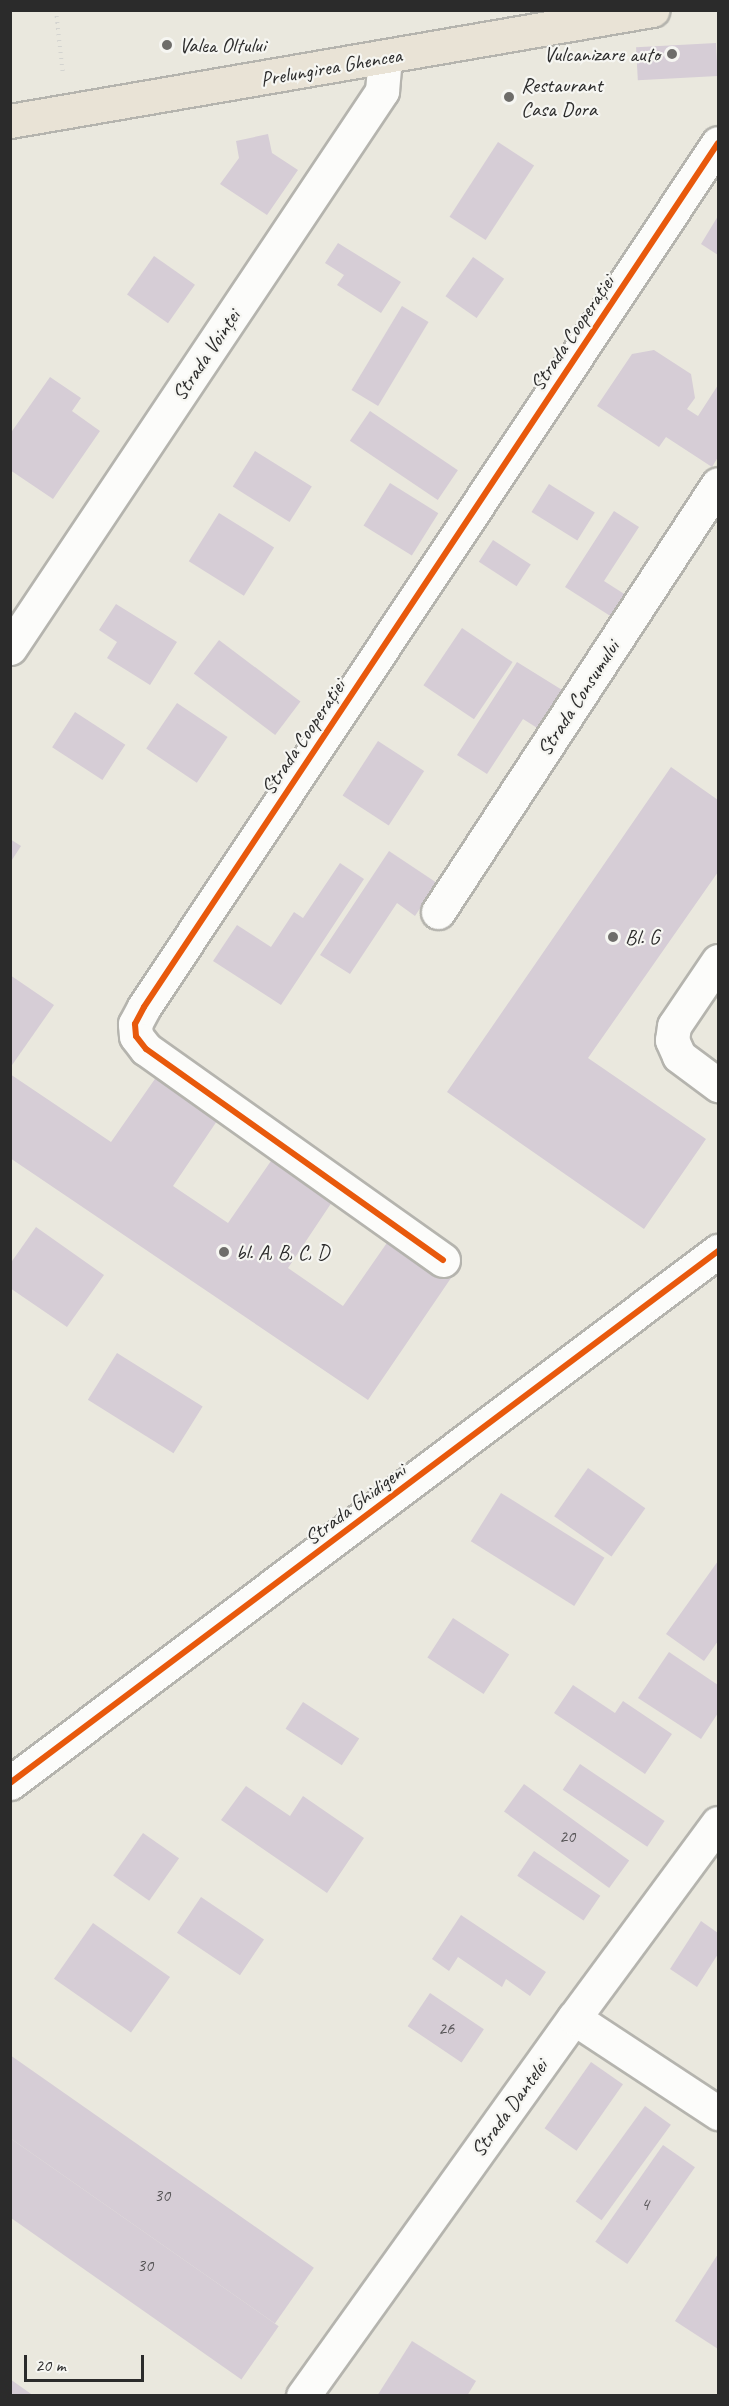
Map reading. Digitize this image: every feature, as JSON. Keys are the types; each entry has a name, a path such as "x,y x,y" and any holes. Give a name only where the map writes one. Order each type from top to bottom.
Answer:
{"main road":[{"name":"Prelungirea Ghencea","path":"10,121 652,10"}],"street":[{"name":"Strada Voinței","path":"10,648 382,91 385,57"},
{"name":"Strada Cooperației","path":"443,1260 146,1049 136,1036 135,1024 150,997 718,143"},
{"name":"Strada Consumului","path":"438,912 718,484"},
{"path":"718,961 674,1026 672,1041 679,1056 718,1085"},
{"name":"Strada Ghidigeni","path":"10,1783 718,1251"},
{"name":"Strada Dantelei","path":"303,2396 574,2018 718,1823"},
{"path":"574,2018 718,2113"}],"path":[{"path":"56,10 67,112"}],"building":[{"path":"716,43 718,76 638,80 636,47"},
{"path":"268,134 272,153 298,170 267,215 220,184 239,158 236,141"},
{"path":"498,142 534,165 486,240 450,217"},
{"path":"718,216 718,255 701,244"},
{"path":"338,243 401,282 381,313 337,285 344,275 325,263"},
{"path":"154,256 195,285 168,323 127,295"},
{"path":"473,257 504,279 477,318 445,296"},
{"path":"402,306 429,322 378,406 352,390"},
{"path":"654,350 691,374 695,398 687,409 698,416 718,385 718,457 712,467 666,437 659,447 597,406 632,354"},
{"path":"50,377 81,398 72,411 100,431 53,499 10,470 10,434"},
{"path":"370,411 458,470 438,500 350,441"},
{"path":"255,451 312,487 290,522 233,487"},
{"path":"390,483 438,513 412,556 364,525"},
{"path":"549,484 595,513 577,541 532,512"},
{"path":"614,511 639,527 604,581 629,597 615,619 565,587"},
{"path":"219,513 274,547 244,596 189,561"},
{"path":"493,540 531,565 517,586 479,562"},
{"path":"116,604 177,642 150,685 107,658 117,642 99,630"},
{"path":"462,628 513,662 474,719 423,685"},
{"path":"219,640 300,701 275,735 194,674"},
{"path":"517,662 567,693 542,731 523,719 487,774 457,755"},
{"path":"177,703 228,737 197,783 146,749"},
{"path":"75,712 125,745 102,780 52,747"},
{"path":"378,741 424,771 389,825 343,796"},
{"path":"671,767 718,800 718,872 588,1058 706,1139 644,1229 447,1092"},
{"path":"10,839 21,846 10,863"},
{"path":"389,851 437,883 415,916 397,903 350,974 320,955"},
{"path":"340,863 364,879 281,1005 213,961 237,925 271,947 294,912 303,918"},
{"path":"10,975 54,1005 10,1068"},
{"name":"bl. A, B, C, D","path":"10,1074 111,1142 157,1076 219,1118 173,1186 228,1223 273,1158 334,1199 288,1268 343,1306 391,1237 451,1278 368,1400 10,1158"},
{"path":"36,1227 104,1275 67,1327 10,1288 10,1264"},
{"path":"117,1353 203,1407 174,1453 88,1400"},
{"path":"588,1468 645,1508 611,1556 554,1516"},
{"path":"501,1493 604,1558 574,1606 471,1541"},
{"path":"718,1561 718,1641 704,1661 666,1634"},
{"path":"453,1618 509,1654 484,1694 427,1657"},
{"path":"669,1652 718,1685 718,1713 701,1739 638,1698"},
{"path":"573,1685 615,1713 623,1701 672,1734 645,1774 554,1713"},
{"path":"303,1702 359,1738 342,1765 286,1729"},
{"path":"580,1764 665,1821 647,1847 563,1790"},
{"path":"524,1784 629,1860 609,1888 504,1812"},
{"path":"246,1786 290,1816 303,1796 364,1838 327,1893 221,1820"},
{"path":"143,1833 179,1858 149,1901 113,1876"},
{"path":"534,1851 600,1896 584,1921 517,1876"},
{"path":"201,1897 264,1939 240,1975 177,1933"},
{"path":"461,1915 546,1972 530,1996 506,1979 502,1987 458,1957 449,1971 432,1959"},
{"path":"701,1921 718,1933 718,1954 697,1987 670,1969"},
{"path":"93,1923 170,1977 131,2033 54,1979"},
{"path":"430,1993 484,2029 462,2063 408,2026"},
{"path":"10,2055 314,2268 275,2323 10,2138"},
{"path":"591,2062 623,2084 576,2151 545,2128"},
{"path":"645,2106 671,2125 602,2220 576,2201"},
{"path":"10,2138 279,2326 241,2379 10,2217"},
{"path":"663,2145 695,2167 627,2264 595,2242"},
{"path":"718,2254 718,2349 675,2321"},
{"path":"412,2341 476,2381 467,2396 377,2396"},
{"path":"10,2379 34,2396 10,2396"}],"cycle path":[{"path":"443,1260 146,1049 136,1036 135,1024 144,1007 718,143"},
{"path":"10,1783 718,1251"}],"place":[{"name":"Valea Oltului","path":"167,45"},
{"name":"Vulcanizare auto","path":"672,54"},
{"name":"Restaurant Casa Dora","path":"509,97"},
{"name":"Bl. G","path":"613,937"},
{"name":"bl. A, B, C, D","path":"224,1252"}]}
